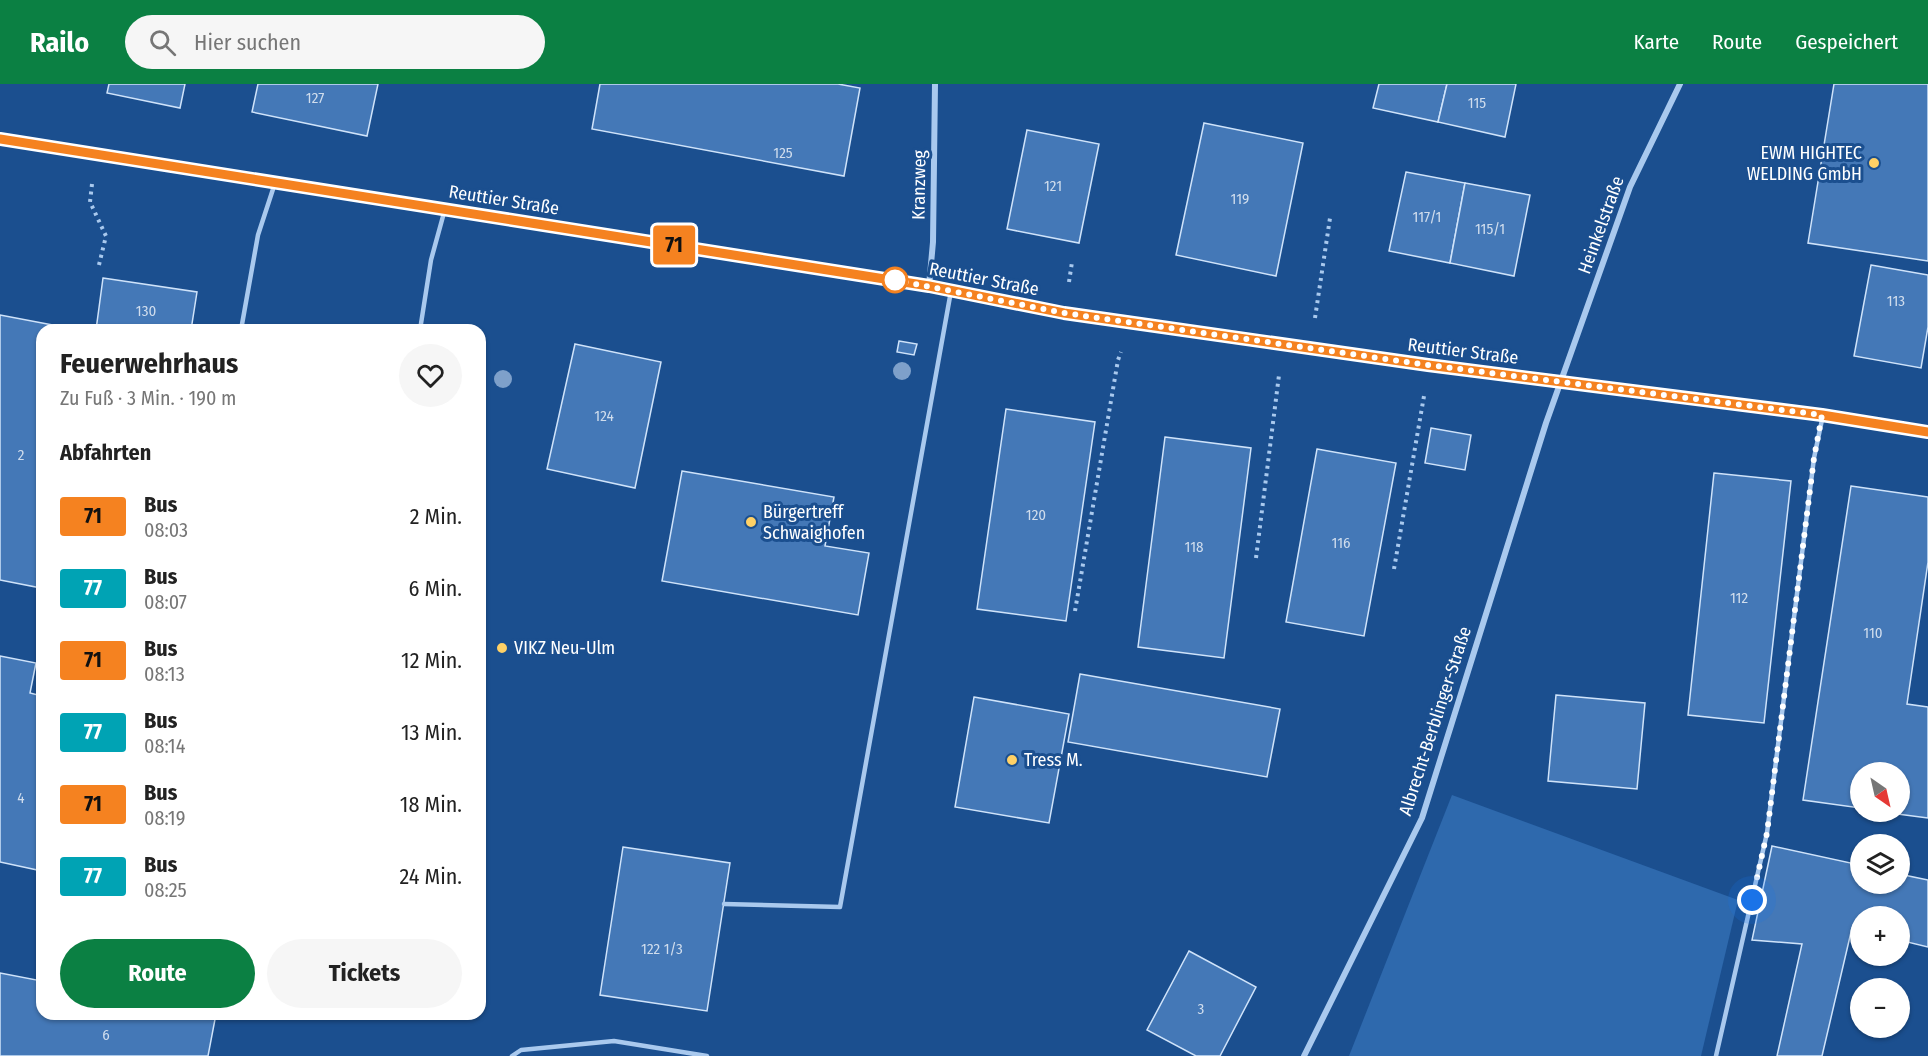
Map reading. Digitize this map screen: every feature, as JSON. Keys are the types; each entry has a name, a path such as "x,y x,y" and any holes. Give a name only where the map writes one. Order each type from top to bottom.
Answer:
{"main road":[{"name":"Reuttier Straße","path":"0,140 929,286 1064,313 1428,365 1822,415 1928,432"}],"street":[{"name":"Kranzweg","path":"929,286 933,242 935,84"},
{"name":"Heinkelstraße","path":"1560,381 1630,186 1680,84"},
{"name":"Albrecht-Berblinger-Straße","path":"1304,1056 1422,818 1560,381"}],"lane":[{"path":"242,324 258,235 275,183"},
{"path":"421,324 431,260 445,209"},
{"path":"724,904 840,907 951,291"},
{"path":"1716,1056 1767,833 1814,458 1822,415"},
{"path":"512,1056 520,1050 614,1041 707,1056"}],"path":[{"path":"96,154 90,202 106,236 98,269"},
{"path":"1312,348 1316,300 1330,218"},
{"path":"1075,611 1118,360 1132,322"},
{"path":"1256,558 1284,344"},
{"path":"1394,569 1428,365"}],"shaded area":[{"path":"1452,795 1738,900 1701,1056 1349,1056"}],"building":[{"path":"109,84 185,84 180,108 107,93"},
{"path":"258,84 378,84 367,136 252,112"},
{"path":"600,84 838,84 860,88 844,176 592,129"},
{"path":"1379,84 1447,84 1438,122 1373,108"},
{"path":"1447,84 1516,84 1505,137 1438,122"},
{"name":"EWM HIGHTEC WELDING GmbH","path":"1834,84 1928,84 1928,261 1808,243"},
{"path":"1204,123 1303,143 1276,276 1176,255"},
{"path":"1027,130 1099,144 1079,243 1007,229"},
{"path":"1406,172 1465,183 1450,263 1389,251"},
{"path":"1465,183 1530,195 1514,276 1450,263"},
{"path":"1871,265 1928,275 1928,327 1921,368 1854,356"},
{"path":"103,278 197,292 192,324 97,324"},
{"path":"0,315 47,324 36,324 36,587 0,580"},
{"path":"899,341 917,344 914,355 897,352"},
{"path":"575,344 661,362 635,488 547,469"},
{"path":"1006,409 1095,422 1066,621 977,609"},
{"path":"1431,428 1471,435 1465,470 1425,463"},
{"path":"1165,437 1251,448 1224,658 1138,647"},
{"path":"1317,449 1396,463 1364,636 1286,622"},
{"name":"Bürgertreff Schwaighofen","path":"682,471 834,497 825,546 869,553 858,615 662,581"},
{"path":"1714,473 1791,481 1764,723 1688,715"},
{"path":"1851,486 1928,497 1928,562 1907,704 1928,707 1928,818 1910,816 1910,762 1850,762 1850,807 1803,800"},
{"path":"0,656 36,663 30,693 36,694 36,870 0,862"},
{"path":"1080,674 1280,709 1267,777 1068,742"},
{"path":"1556,695 1645,703 1637,789 1548,781"},
{"name":"Tress M.","path":"974,697 1069,714 1049,823 955,807"},
{"path":"1772,846 1850,863 1850,894 1910,894 1910,876 1928,880 1928,947 1910,943 1910,906 1850,906 1850,937 1822,1056 1777,1056 1802,944 1752,940"},
{"path":"623,847 730,863 707,1011 600,995"},
{"path":"1189,951 1256,987 1220,1056 1196,1056 1147,1030"},
{"path":"0,973 36,980 36,1020 215,1020 208,1056 0,1056"}],"bus line":[{"name":"71","path":"0,139 929,286 1064,313 1428,365 1822,415 1928,432"}],"place":[{"name":"EWM HIGHTEC WELDING GmbH","path":"1874,163"},
{"name":"Bürgertreff Schwaighofen","path":"751,522"},
{"name":"VIKZ Neu-Ulm","path":"502,648"},
{"name":"Tress M.","path":"1012,760"}],"route":[{"path":"895,280 1064,313 1428,365 1822,415 1814,458 1767,833 1752,900"}]}
